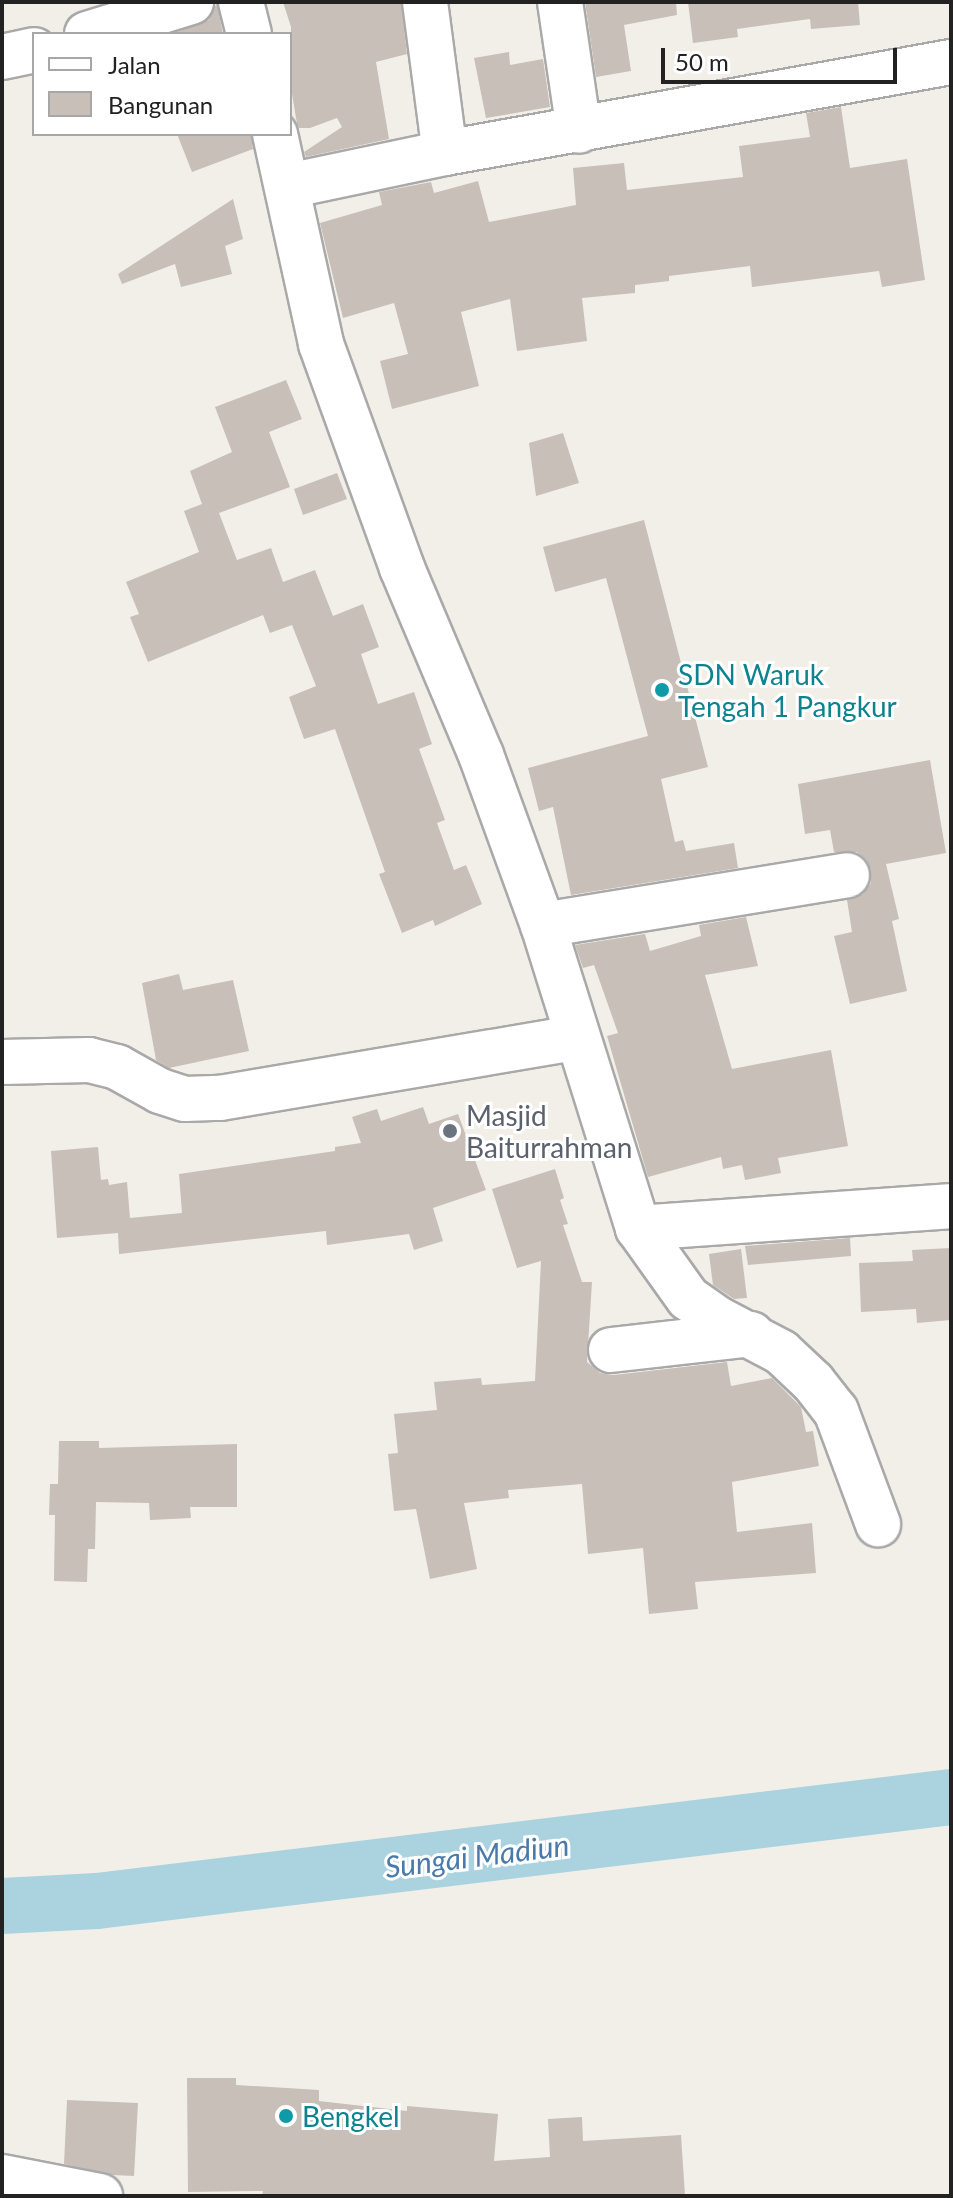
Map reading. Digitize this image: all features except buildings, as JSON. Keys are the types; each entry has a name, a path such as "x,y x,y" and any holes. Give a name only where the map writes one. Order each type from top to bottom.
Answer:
{"street":[{"path":"94,32 191,2"},
{"path":"241,2 248,32"},
{"path":"425,2 445,153"},
{"path":"560,2 579,131"},
{"path":"2,57 32,50"},
{"path":"288,186 445,153 951,62"},
{"path":"276,136 321,344 402,568 481,755 543,925 638,1228 688,1298 718,1319 781,1352 813,1382 836,1411 878,1524"},
{"path":"543,925 847,875"},
{"path":"2,1062 89,1060 117,1067 160,1091 185,1099 220,1098 576,1038"},
{"path":"638,1228 951,1206"},
{"path":"611,1350 751,1334"},
{"path":"2,2177 54,2191 100,2196"}],"waterway":[{"name":"Sungai Madiun","path":"2,1906 97,1901 951,1797"}],"place":[{"name":"SDN Waruk Tengah 1 Pangkur","path":"662,690"},
{"name":"Masjid Baiturrahman","path":"450,1131"},
{"name":"Bengkel","path":"286,2116"}]}
